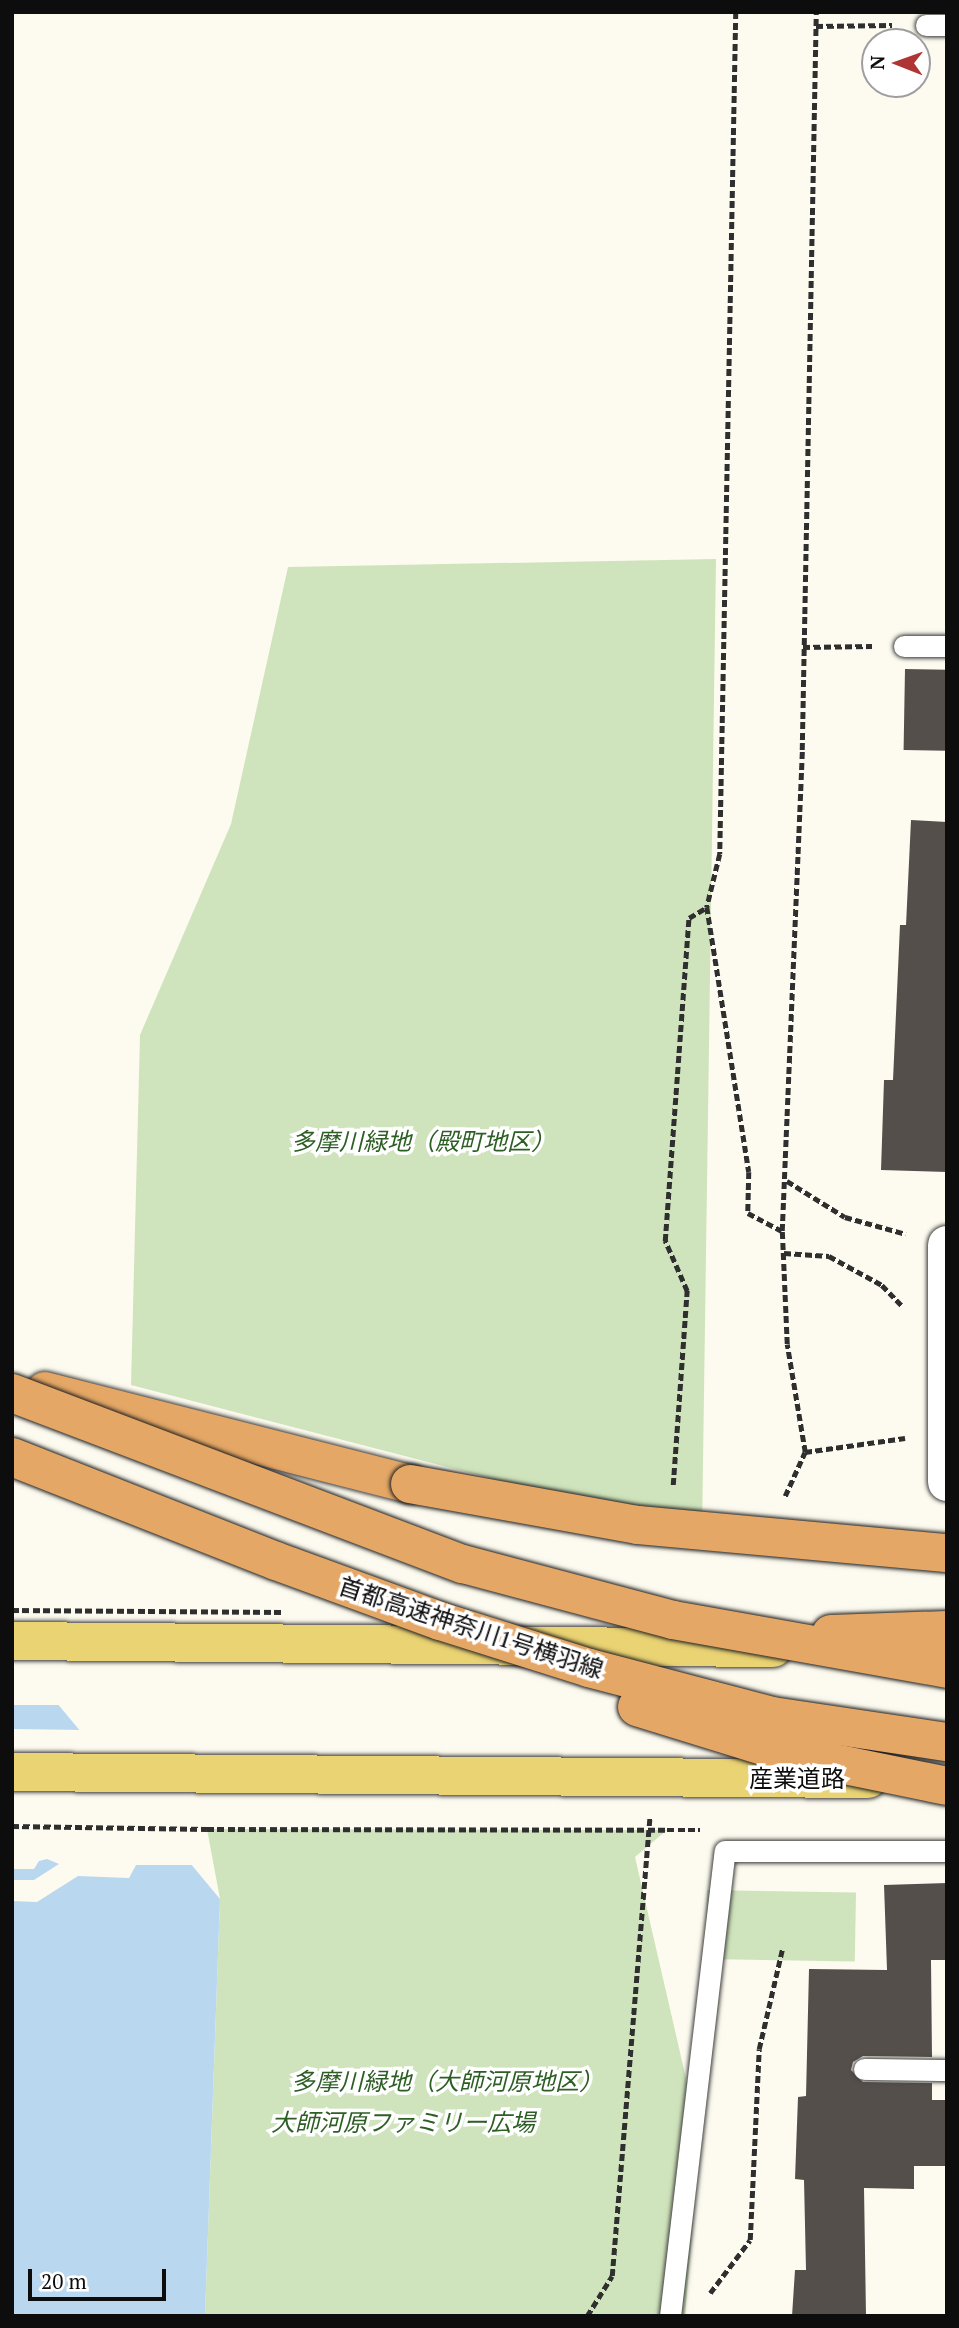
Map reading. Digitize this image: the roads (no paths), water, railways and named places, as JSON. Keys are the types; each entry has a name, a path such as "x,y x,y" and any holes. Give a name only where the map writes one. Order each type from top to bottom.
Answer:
{"highway":[{"path":"12,1382 410,1484 556,1513 716,1534 947,1553"},
{"path":"12,1393 463,1564 664,1634 947,1669"},
{"name":"首都高速神奈川1号横羽線","path":"12,1457 440,1621 682,1695 772,1716 947,1742"},
{"path":"440,1621 603,1695 727,1737 947,1786"},
{"path":"664,1634 843,1635 947,1630"}],"main road":[{"path":"12,1641 664,1634 947,1647"},
{"name":"産業道路","path":"12,1772 947,1780"}],"street":[{"path":"945,1245 947,1482"}],"lane":[{"path":"904,646 947,646"},
{"path":"670,2316 725,1851 947,1851"},
{"path":"864,2069 947,2070"}],"water":[{"path":"12,1649 220,1899 205,2316 12,2316"}],"park label":[{"name":"多摩川緑地（殿町地区）","path":"423,1142"},
{"name":"多摩川緑地（大師河原地区）","path":"447,2082"},
{"name":"大師河原ファミリー広場","path":"403,2123"}]}
